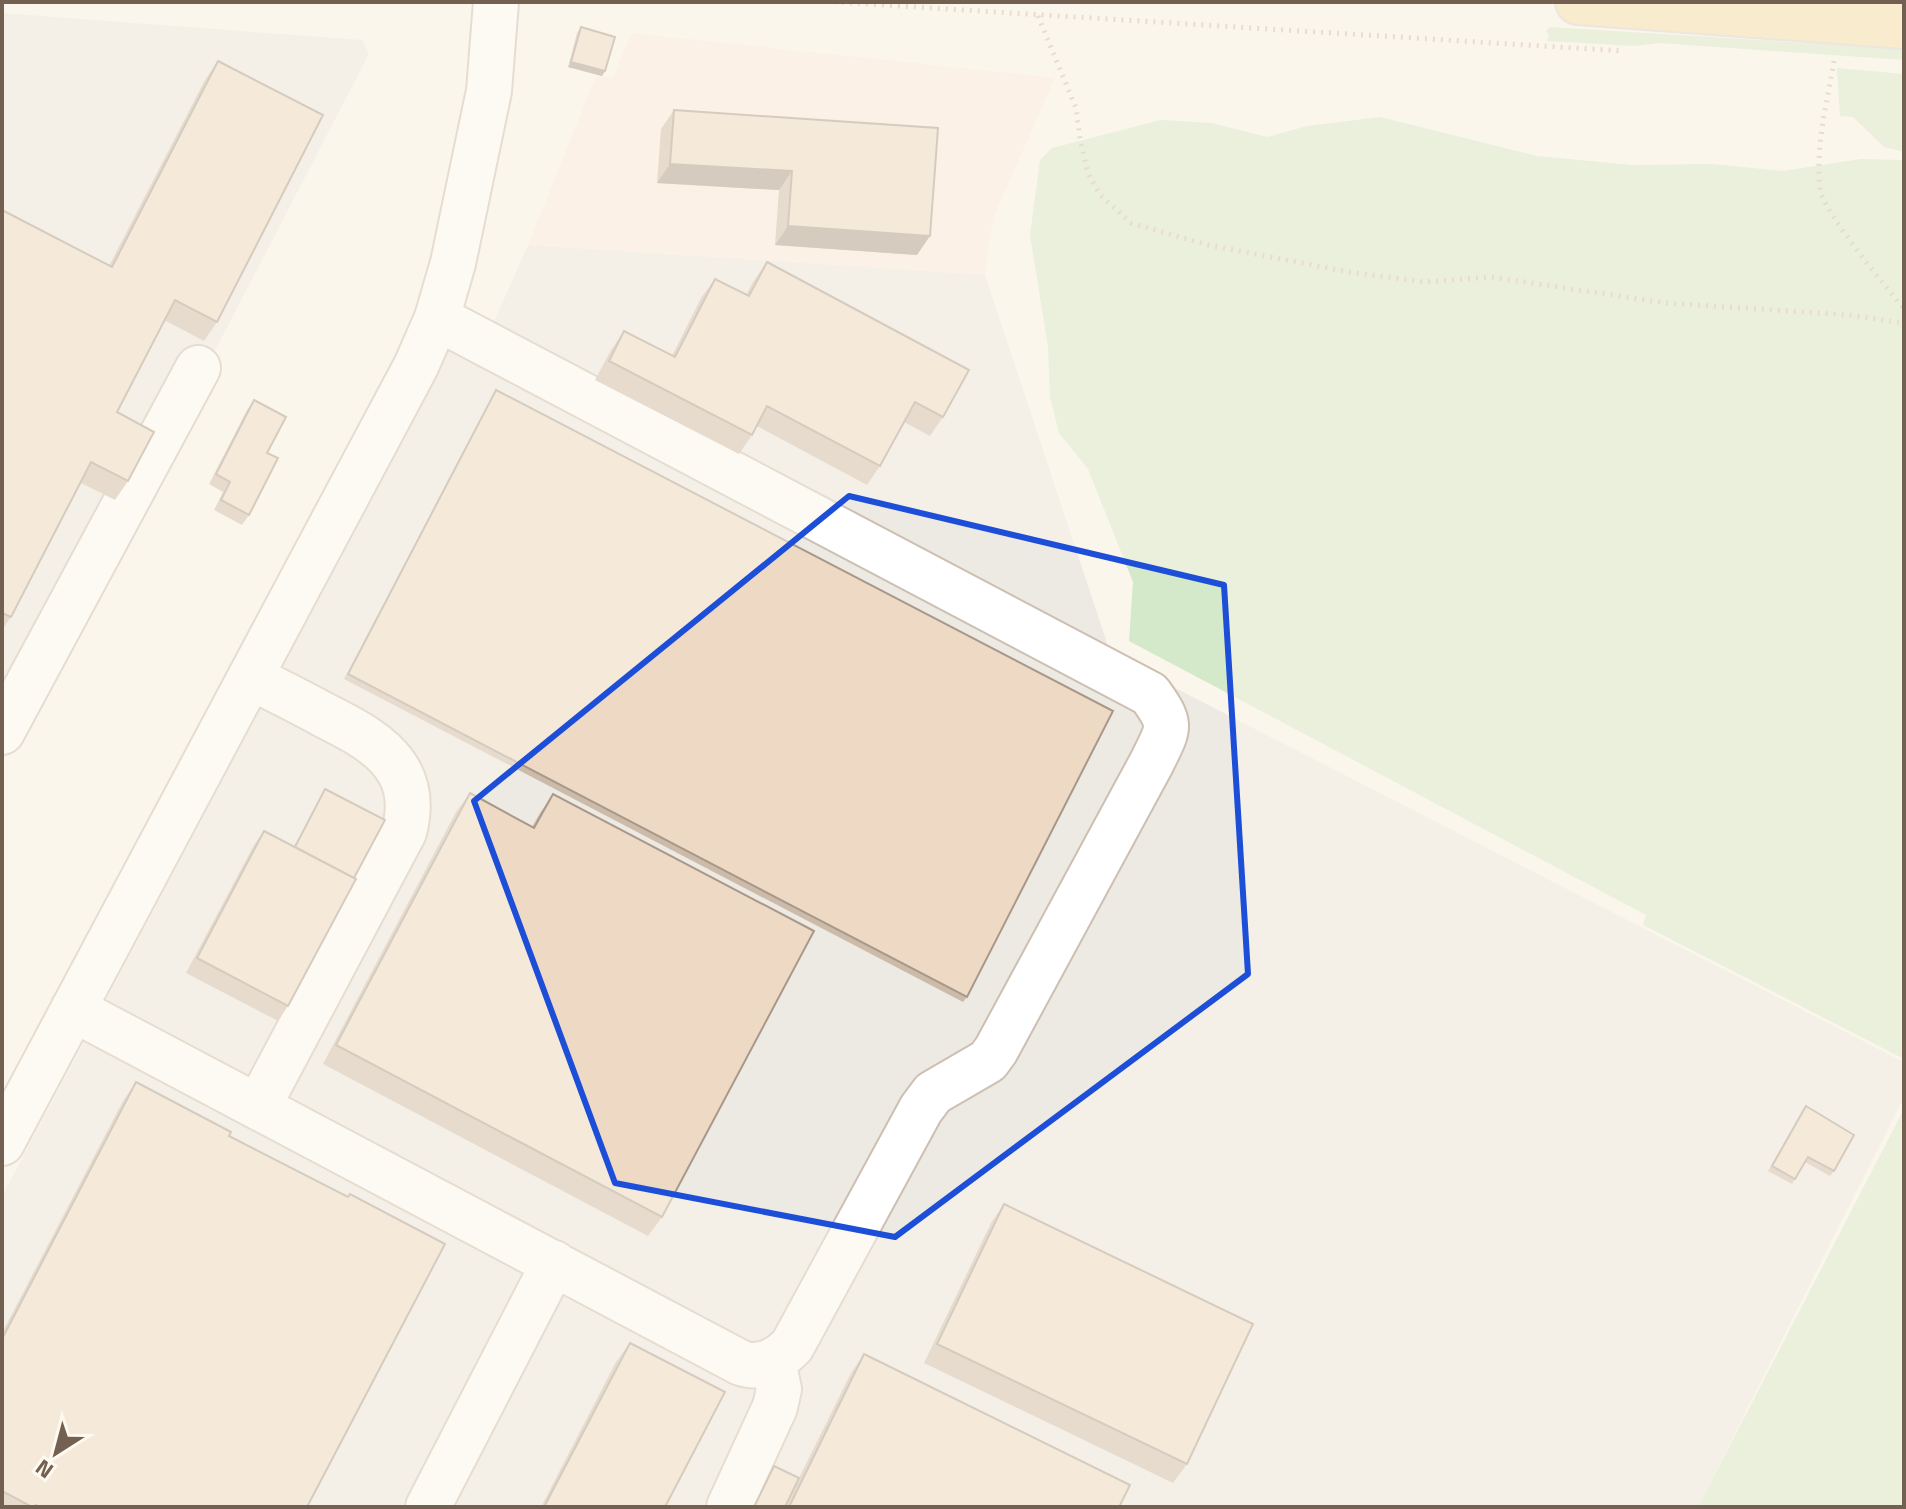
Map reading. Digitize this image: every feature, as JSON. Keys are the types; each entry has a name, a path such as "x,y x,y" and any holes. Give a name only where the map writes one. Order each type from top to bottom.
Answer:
{"main road":[{"path":"1578,2 1904,26"}],"lane":[{"path":"2,1143 416,366 437,318 453,263 489,91 496,2"},
{"path":"73,1009 741,1363 749,1366 773,1361 792,1346 921,1109 933,1093 988,1061 996,1050 1152,762 1168,730 1164,713 1150,694 437,318"},
{"path":"2,732 198,368"},
{"path":"250,677 357,731 380,748 392,759 401,776 408,807 404,832 259,1105"},
{"path":"428,1507 554,1263"},
{"path":"729,1507 775,1407 779,1389 773,1361"}],"path":[{"path":"834,2 1623,51"},
{"path":"1038,16 1076,108 1088,173 1100,195 1131,223 1208,245 1349,272 1425,282 1491,277 1666,303 1849,315 1904,323"},
{"path":"1834,61 1821,133 1820,192 1840,227 1904,309"}],"highlighted area":[{"path":"849,496 1224,585 1248,974 895,1237 615,1183 474,801"}],"shaded area":[{"path":"2,13 362,40 369,54 2,761"},
{"path":"631,33 1055,78 993,218 985,275 528,245 597,74 613,78"},
{"path":"528,245 985,275 1111,655 1904,1062 1904,1097 1698,1507 2,1507 2,1196 462,320 491,328"}],"green space":[{"path":"1550,27 1904,49 1904,60 1659,43 1634,46 1547,41 1549,35 1546,31"},
{"path":"1837,68 1904,74 1904,152 1884,147 1853,117 1840,116"},
{"path":"1380,117 1537,156 1632,165 1713,164 1783,171 1861,159 1904,160 1904,1059 1643,925 1646,915 1129,641 1133,582 1088,469 1059,433 1050,397 1048,347 1030,235 1040,160 1052,148 1161,120 1212,123 1267,137 1307,126"},
{"path":"1904,1109 1904,1507 1698,1507"}],"building":[{"path":"581,27 615,37 605,71 571,62"},
{"path":"218,61 323,115 217,322 175,300 117,412 154,432 128,481 91,462 11,617 2,613 2,210 112,267"},
{"path":"674,110 938,128 930,236 788,226 792,171 670,164"},
{"path":"767,262 969,370 943,417 915,402 880,466 767,406 752,435 609,361 624,331 675,357 715,279 749,296"},
{"path":"496,390 1113,711 967,997 348,674"},
{"path":"254,400 286,417 267,453 278,458 249,515 221,500 230,482 216,474"},
{"path":"325,789 385,820 354,878 295,847"},
{"path":"470,793 534,828 553,794 814,931 662,1217 336,1045"},
{"path":"264,831 356,879 288,1006 197,958"},
{"path":"136,1082 231,1132 229,1136 445,1244 307,1507 32,1507 2,1491 2,1339"},
{"path":"1806,1106 1854,1135 1834,1171 1808,1157 1795,1179 1772,1166"},
{"path":"1004,1204 1253,1324 1187,1464 937,1344"},
{"path":"630,1343 725,1392 665,1507 544,1507"},
{"path":"864,1354 1130,1485 1119,1507 789,1507"},
{"path":"774,1466 799,1478 785,1507 754,1507"}]}
